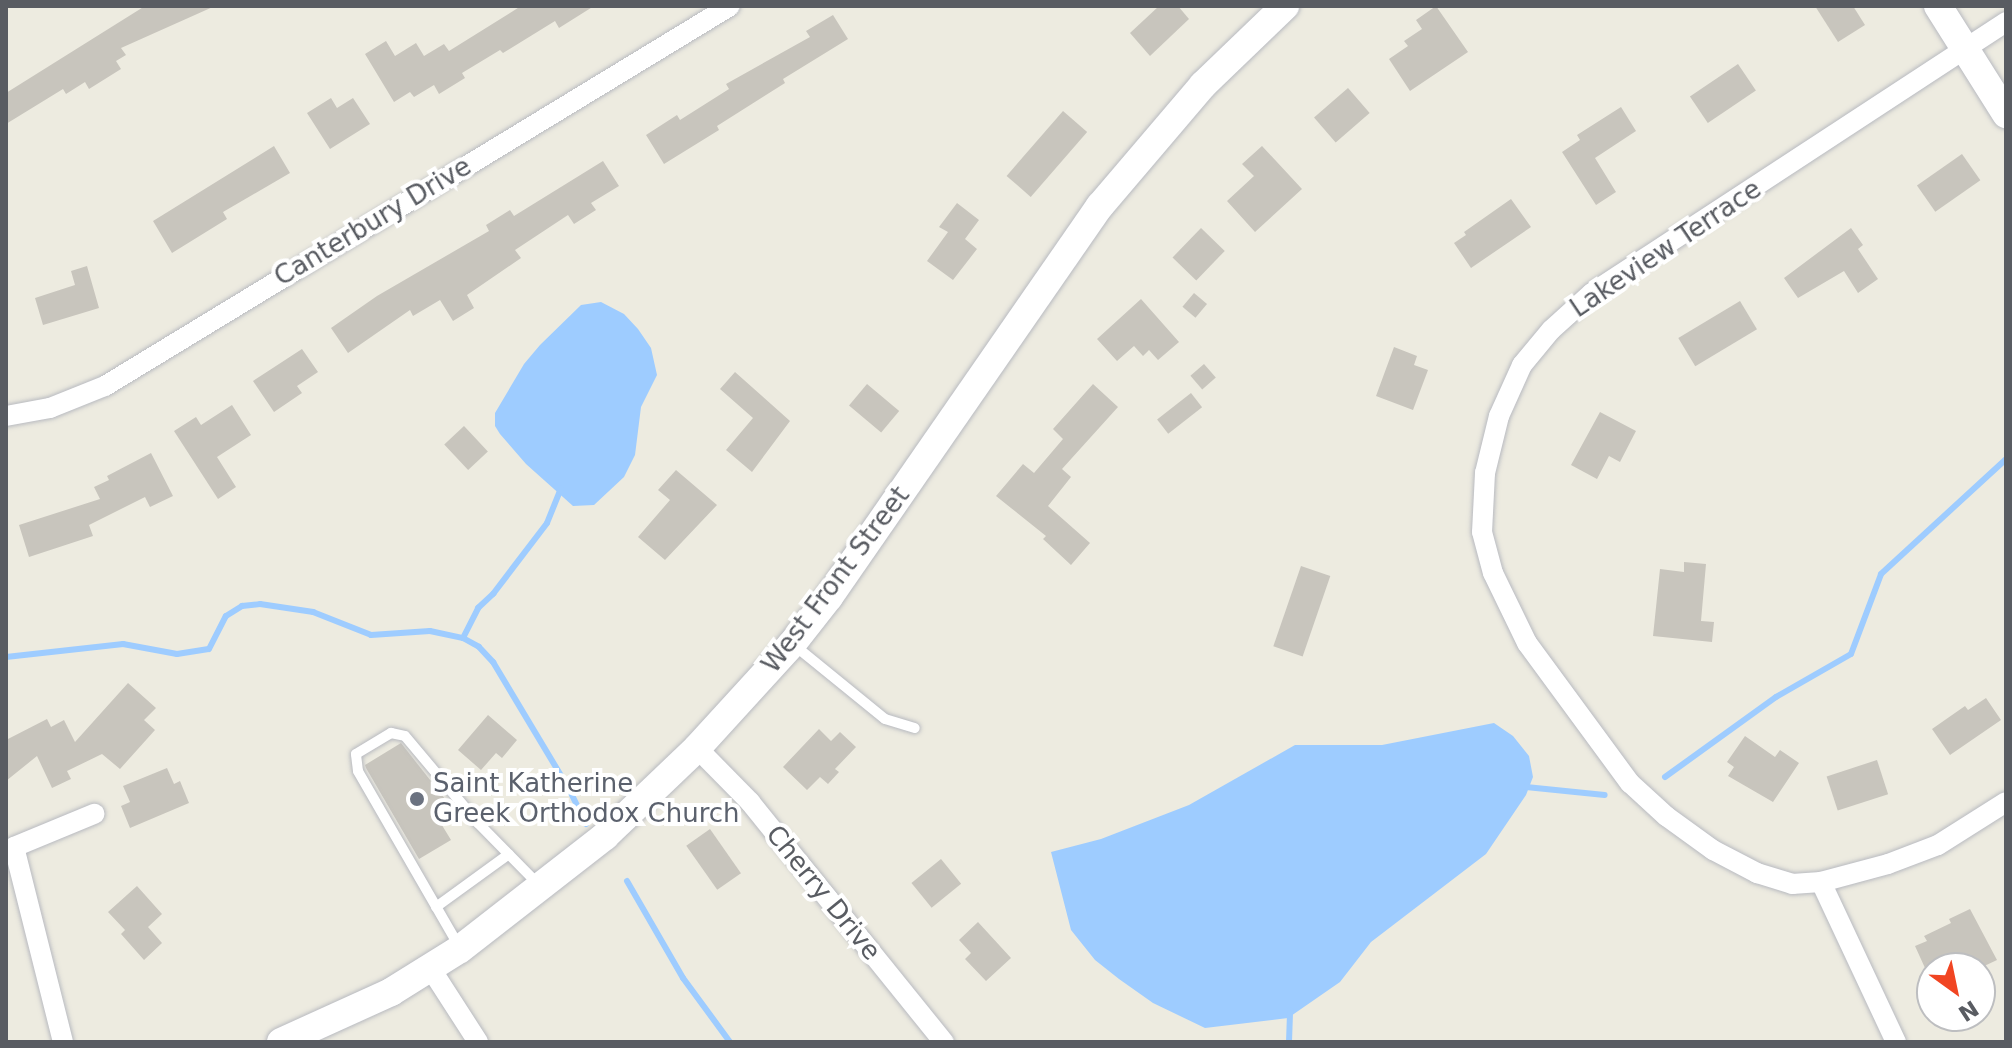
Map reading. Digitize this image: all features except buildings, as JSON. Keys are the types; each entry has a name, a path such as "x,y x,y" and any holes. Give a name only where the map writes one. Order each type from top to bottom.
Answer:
{"street":[{"name":"Canterbury Drive","path":"6,416 50,408 105,386 730,6"},
{"name":"West Front Street","path":"281,1042 352,1012 431,969 460,949 541,888 641,804 697,748 792,644 870,542 1100,206 1203,85 1285,6"},
{"path":"1938,6 2006,114"},
{"name":"Lakeview Terrace","path":"2006,22 1592,293 1551,330 1522,365 1499,416 1485,473 1482,532 1493,573 1527,643 1630,783 1689,833 1757,873 1792,884 1821,882 1912,857 1938,845 2006,802"},
{"name":"Cherry Drive","path":"697,748 750,802 944,1042"},
{"path":"63,1042 14,847 94,814"},
{"path":"1821,882 1896,1042"},
{"path":"431,969 478,1042"}],"lane":[{"path":"792,644 885,719 915,728"},
{"path":"460,949 354,759 384,736 398,733 541,888"},
{"path":"436,907 509,854"}],"water":[{"path":"601,302 624,314 638,329 651,348 657,375 641,407 635,455 624,477 594,505 573,506 526,464 500,434 495,426 495,413 524,364 540,345 581,305"},
{"path":"1494,723 1513,736 1529,756 1533,777 1526,795 1486,854 1371,942 1340,982 1288,1018 1205,1028 1153,1003 1119,979 1095,960 1071,930 1051,852 1101,839 1189,805 1295,745 1382,745"}],"waterway":[{"path":"1665,777 1776,697 1851,654 1881,574 2006,459"},
{"path":"463,638 478,608 493,594 547,523 561,489"},
{"path":"6,657 123,644 177,654 209,649 226,616 242,606 260,604 313,612 371,635 430,631 463,638 479,647 493,662 569,789 586,824"},
{"path":"1526,787 1605,795"},
{"path":"627,881 683,978 730,1042"},
{"path":"1289,1042 1290,1010"}],"place":[{"name":"Saint Katherine Greek Orthodox Church","path":"417,799"}]}
